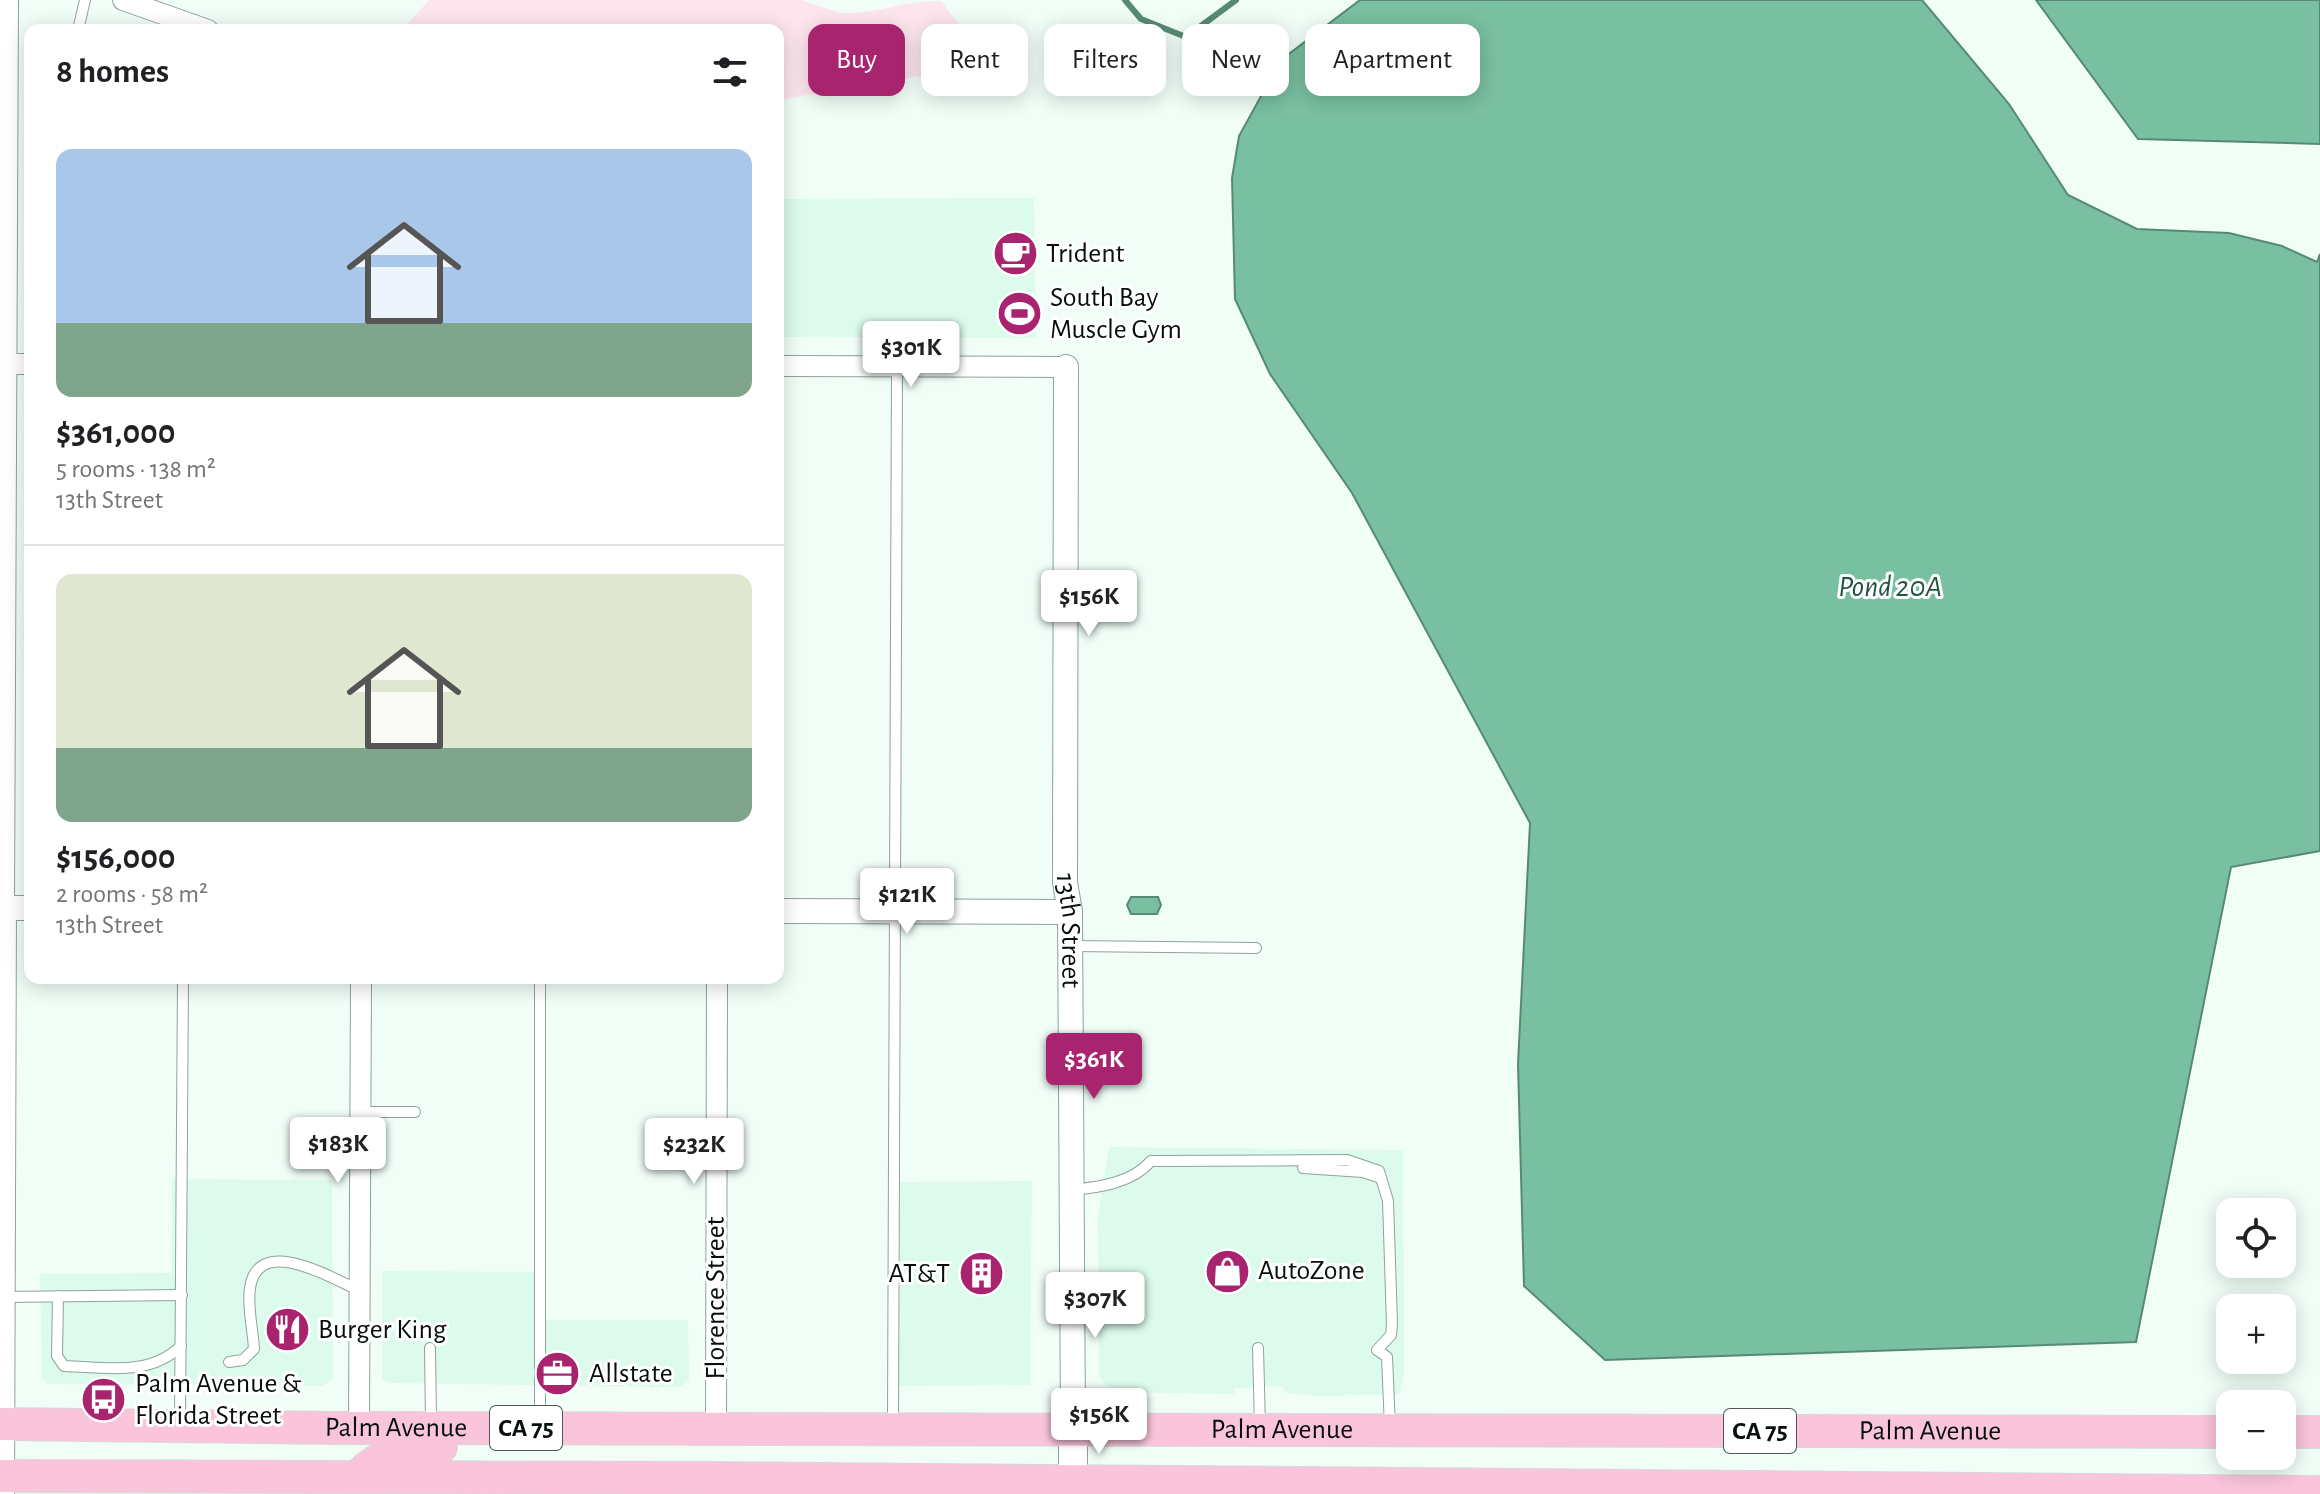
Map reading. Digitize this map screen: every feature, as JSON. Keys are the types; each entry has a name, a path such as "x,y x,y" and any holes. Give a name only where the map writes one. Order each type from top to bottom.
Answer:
{"highway":[{"name":"Palm Avenue","path":"2,1424 359,1428 2216,1432"},
{"path":"357,1486 375,1459 404,1449 512,1442 541,1428"},
{"path":"2296,1432 2320,1432"},
{"name":"Palm Avenue","path":"1,1482 197,1481 357,1486 2302,1492"}],"main road":[{"name":"13th Street","path":"1073,1429 1073,1488"}],"street":[{"path":"1,1482 2,364 8,0"},
{"path":"123,0 191,24"},
{"path":"2,364 24,364"},
{"path":"784,366 1066,367"},
{"name":"13th Street","path":"1066,367 1065,882 1070,912 1073,1429"},
{"path":"2,908 24,908"},
{"path":"784,911 1070,912"},
{"path":"359,1428 361,984"},
{"name":"Florence Street","path":"716,1427 717,984"}],"lane":[{"path":"79,24 85,0"},
{"path":"893,1429 897,367"},
{"path":"1070,946 1256,948"},
{"path":"180,1427 183,984"},
{"path":"540,984 541,1428"},
{"path":"361,1112 415,1112"},
{"path":"1070,1191 1098,1187 1140,1174 1151,1161 1347,1160 1379,1171 1388,1201 1392,1324 1391,1335 1377,1350 1387,1357 1390,1430"},
{"path":"229,1362 243,1360 254,1349 250,1286 258,1271 268,1263 301,1263 360,1291"},
{"path":"2,1297 182,1295"},
{"path":"58,1296 57,1356 64,1366 147,1367 165,1361 181,1346"},
{"path":"430,1348 431,1428"},
{"path":"1258,1348 1260,1430"}],"shaded area":[{"path":"429,0 801,0 845,13 941,1 959,24 921,24 921,76 905,79 905,24 808,24 808,95 784,99 784,24 407,24"},
{"path":"1034,198 1036,338 784,337 784,199"},
{"path":"1109,1147 1403,1150 1404,1374 1400,1394 1320,1396 1286,1393 1282,1386 1235,1388 1234,1394 1112,1392 1099,1376 1098,1216"},
{"path":"172,1179 332,1180 333,1379 323,1386 48,1384 42,1379 40,1274 172,1273"},
{"path":"1032,1181 1030,1385 899,1386 900,1182"},
{"path":"382,1271 536,1272 536,1320 688,1320 689,1381 680,1387 389,1383 382,1378"}],"water":[{"name":"Pond 20A","path":"1360,0 1922,0 2009,104 2068,195 2137,229 2229,233 2282,246 2317,262 2320,254 2320,851 2231,867 2136,1342 1605,1360 1524,1286 1518,1064 1530,823 1352,493 1270,374 1235,299 1232,178 1239,136 1261,96 1289,96 1289,54 1305,42 1305,96 1480,96 1480,24 1328,24"},
{"path":"2036,0 2320,0 2320,144 2138,139"},
{"path":"1131,897 1158,897 1161,905 1157,914 1131,914 1127,905"}],"waterway":[{"path":"1125,0 1141,19 1186,37 1236,0"}],"place":[{"name":"Trident","path":"1015,254"},
{"name":"South Bay Muscle Gym","path":"1019,314"},
{"name":"AutoZone","path":"1227,1271"},
{"name":"AT&T","path":"981,1274"},
{"name":"Burger King","path":"287,1330"},
{"name":"Allstate","path":"558,1374"},
{"name":"Palm Avenue & Florida Street","path":"104,1400"}]}
